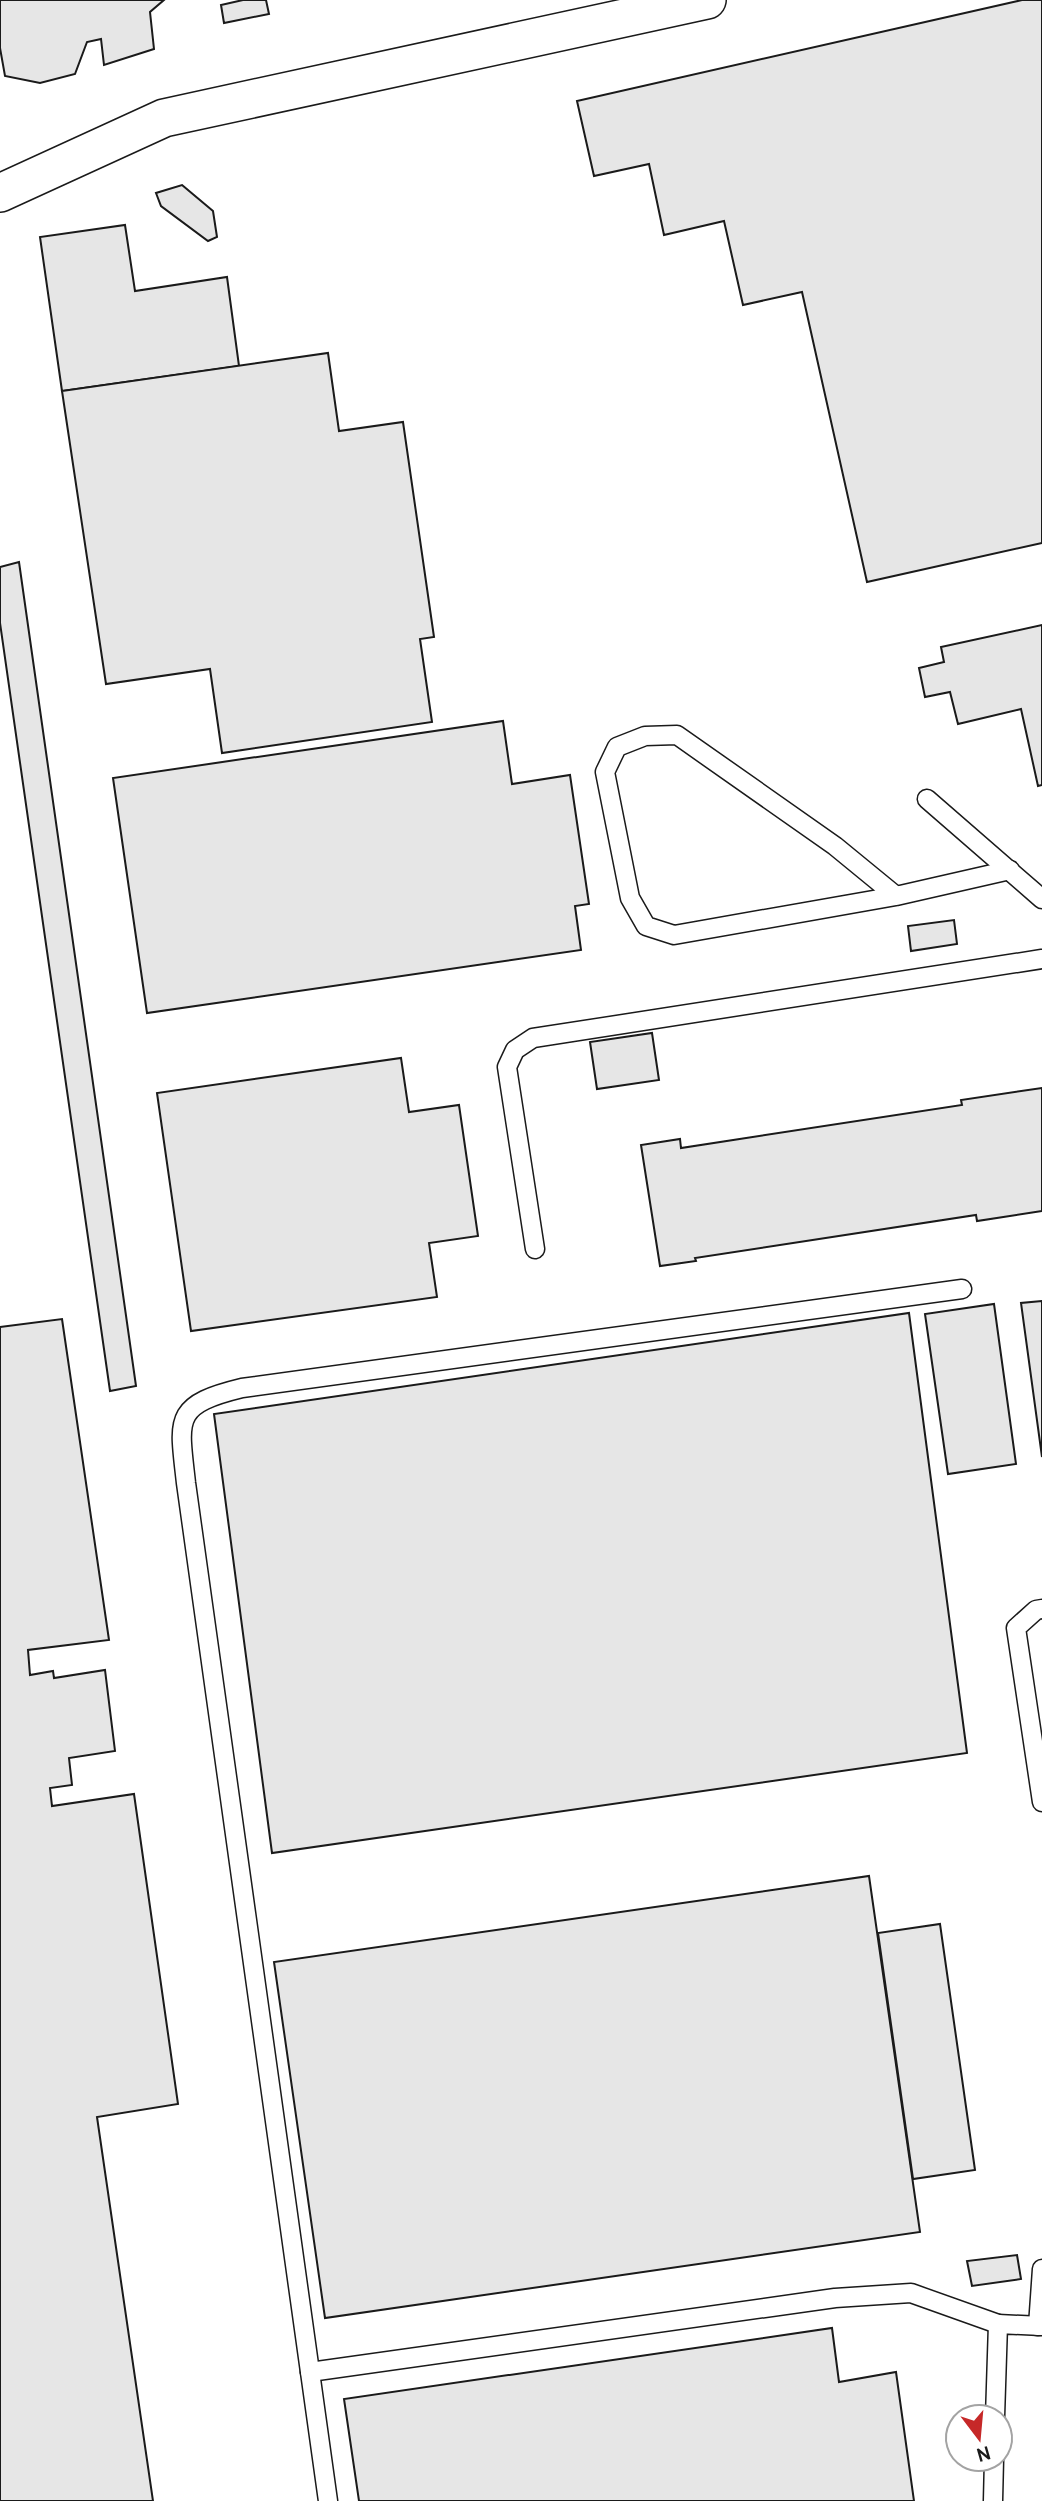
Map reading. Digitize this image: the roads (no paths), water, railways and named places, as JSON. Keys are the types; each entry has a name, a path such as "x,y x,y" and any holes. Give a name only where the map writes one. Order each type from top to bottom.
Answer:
{"street":[{"path":"0,193 164,118 707,0"}],"lane":[{"path":"896,895 835,846 677,735 645,736 617,747 605,772 630,898 646,926 674,934 896,895 1010,870"},
{"path":"927,799 1042,899"},
{"path":"535,1249 507,1067 516,1050 533,1038 1042,959"},
{"path":"328,2501 186,1483 180,1430 187,1410 207,1396 242,1388 962,1289"},
{"path":"1042,1609 1016,1628 1042,1802"},
{"path":"310,2372 835,2298 911,2293 998,2324 1040,2326 1042,2269"},
{"path":"995,2403 998,2324"},
{"path":"993,2501 994,2473"}]}
